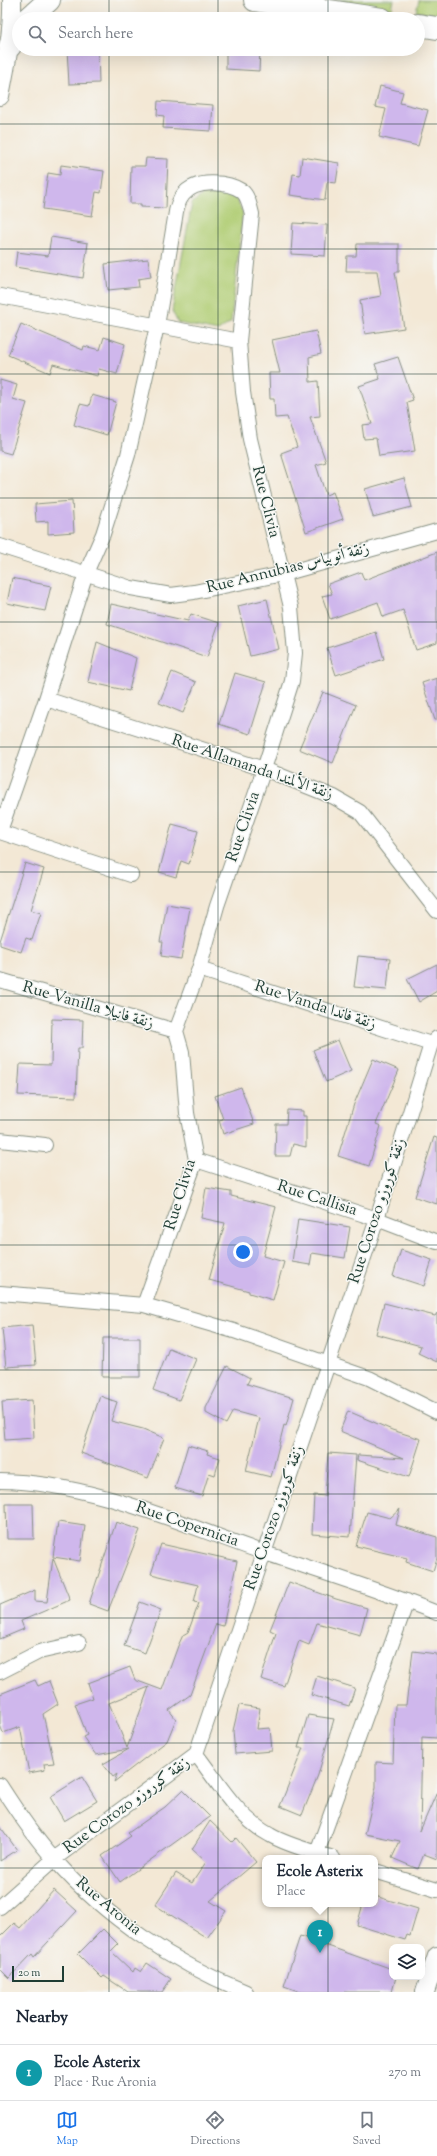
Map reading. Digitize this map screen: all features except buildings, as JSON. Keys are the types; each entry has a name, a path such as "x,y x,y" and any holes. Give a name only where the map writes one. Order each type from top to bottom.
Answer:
{"main road":[{"path":"36,12 49,0"},
{"path":"255,0 335,12"},
{"path":"425,26 437,28"}],"street":[{"path":"12,0 13,12"},
{"path":"0,96 12,46"},
{"name":"Rue Clivia","path":"0,832 46,699 86,573 103,534 128,455 157,326 175,218 180,201 183,194 196,186 205,184 228,186 242,191 246,197 252,214 239,341 242,392 250,439 291,607 295,653 292,681 264,769 217,906 199,969 176,1031 182,1052 187,1113 196,1160 144,1305"},
{"path":"0,296 239,341"},
{"name":"Rue Annubias زنقة أنوبياس","path":"0,546 131,588 171,594 194,592 284,574 437,531"},
{"name":"Rue Allamanda زنقة الألمندا","path":"46,699 264,769 334,797 360,812 437,911"},
{"path":"0,832 131,876"},
{"name":"Rue Vanda زنقة فاندا","path":"199,969 434,1041"},
{"name":"Rue Vanilla زنقة فانيلا","path":"0,980 176,1031"},
{"name":"Rue Corozo زنقة كوروزو","path":"0,1907 54,1859 196,1754 263,1552 377,1219 434,1041"},
{"path":"0,1140 45,1145"},
{"name":"Rue Callisia","path":"196,1160 377,1219 437,1242"},
{"path":"0,1293 144,1305 234,1331 328,1363 369,1378 437,1412"},
{"name":"Rue Copernicia","path":"0,1480 39,1484 84,1492 137,1507 407,1601 437,1613"},
{"path":"317,1853 407,1601"},
{"path":"0,1672 39,1652 80,1643"},
{"path":"196,1754 241,1812 256,1826 288,1844 323,1855"},
{"name":"Rue Aronia","path":"0,1785 54,1859 111,1912 149,1941 185,1964 246,1992"},
{"path":"378,1872 437,1890"},
{"path":"425,1992 437,1956"}],"green space":[{"path":"335,0 394,0 392,9"},
{"path":"419,0 437,0 437,15 425,13 425,12 416,12"},
{"path":"205,193 235,197 243,212 231,322 218,331 178,323 172,311 192,203"}],"place":[{"name":"Ecole Asterix","path":"320,1953"}]}
